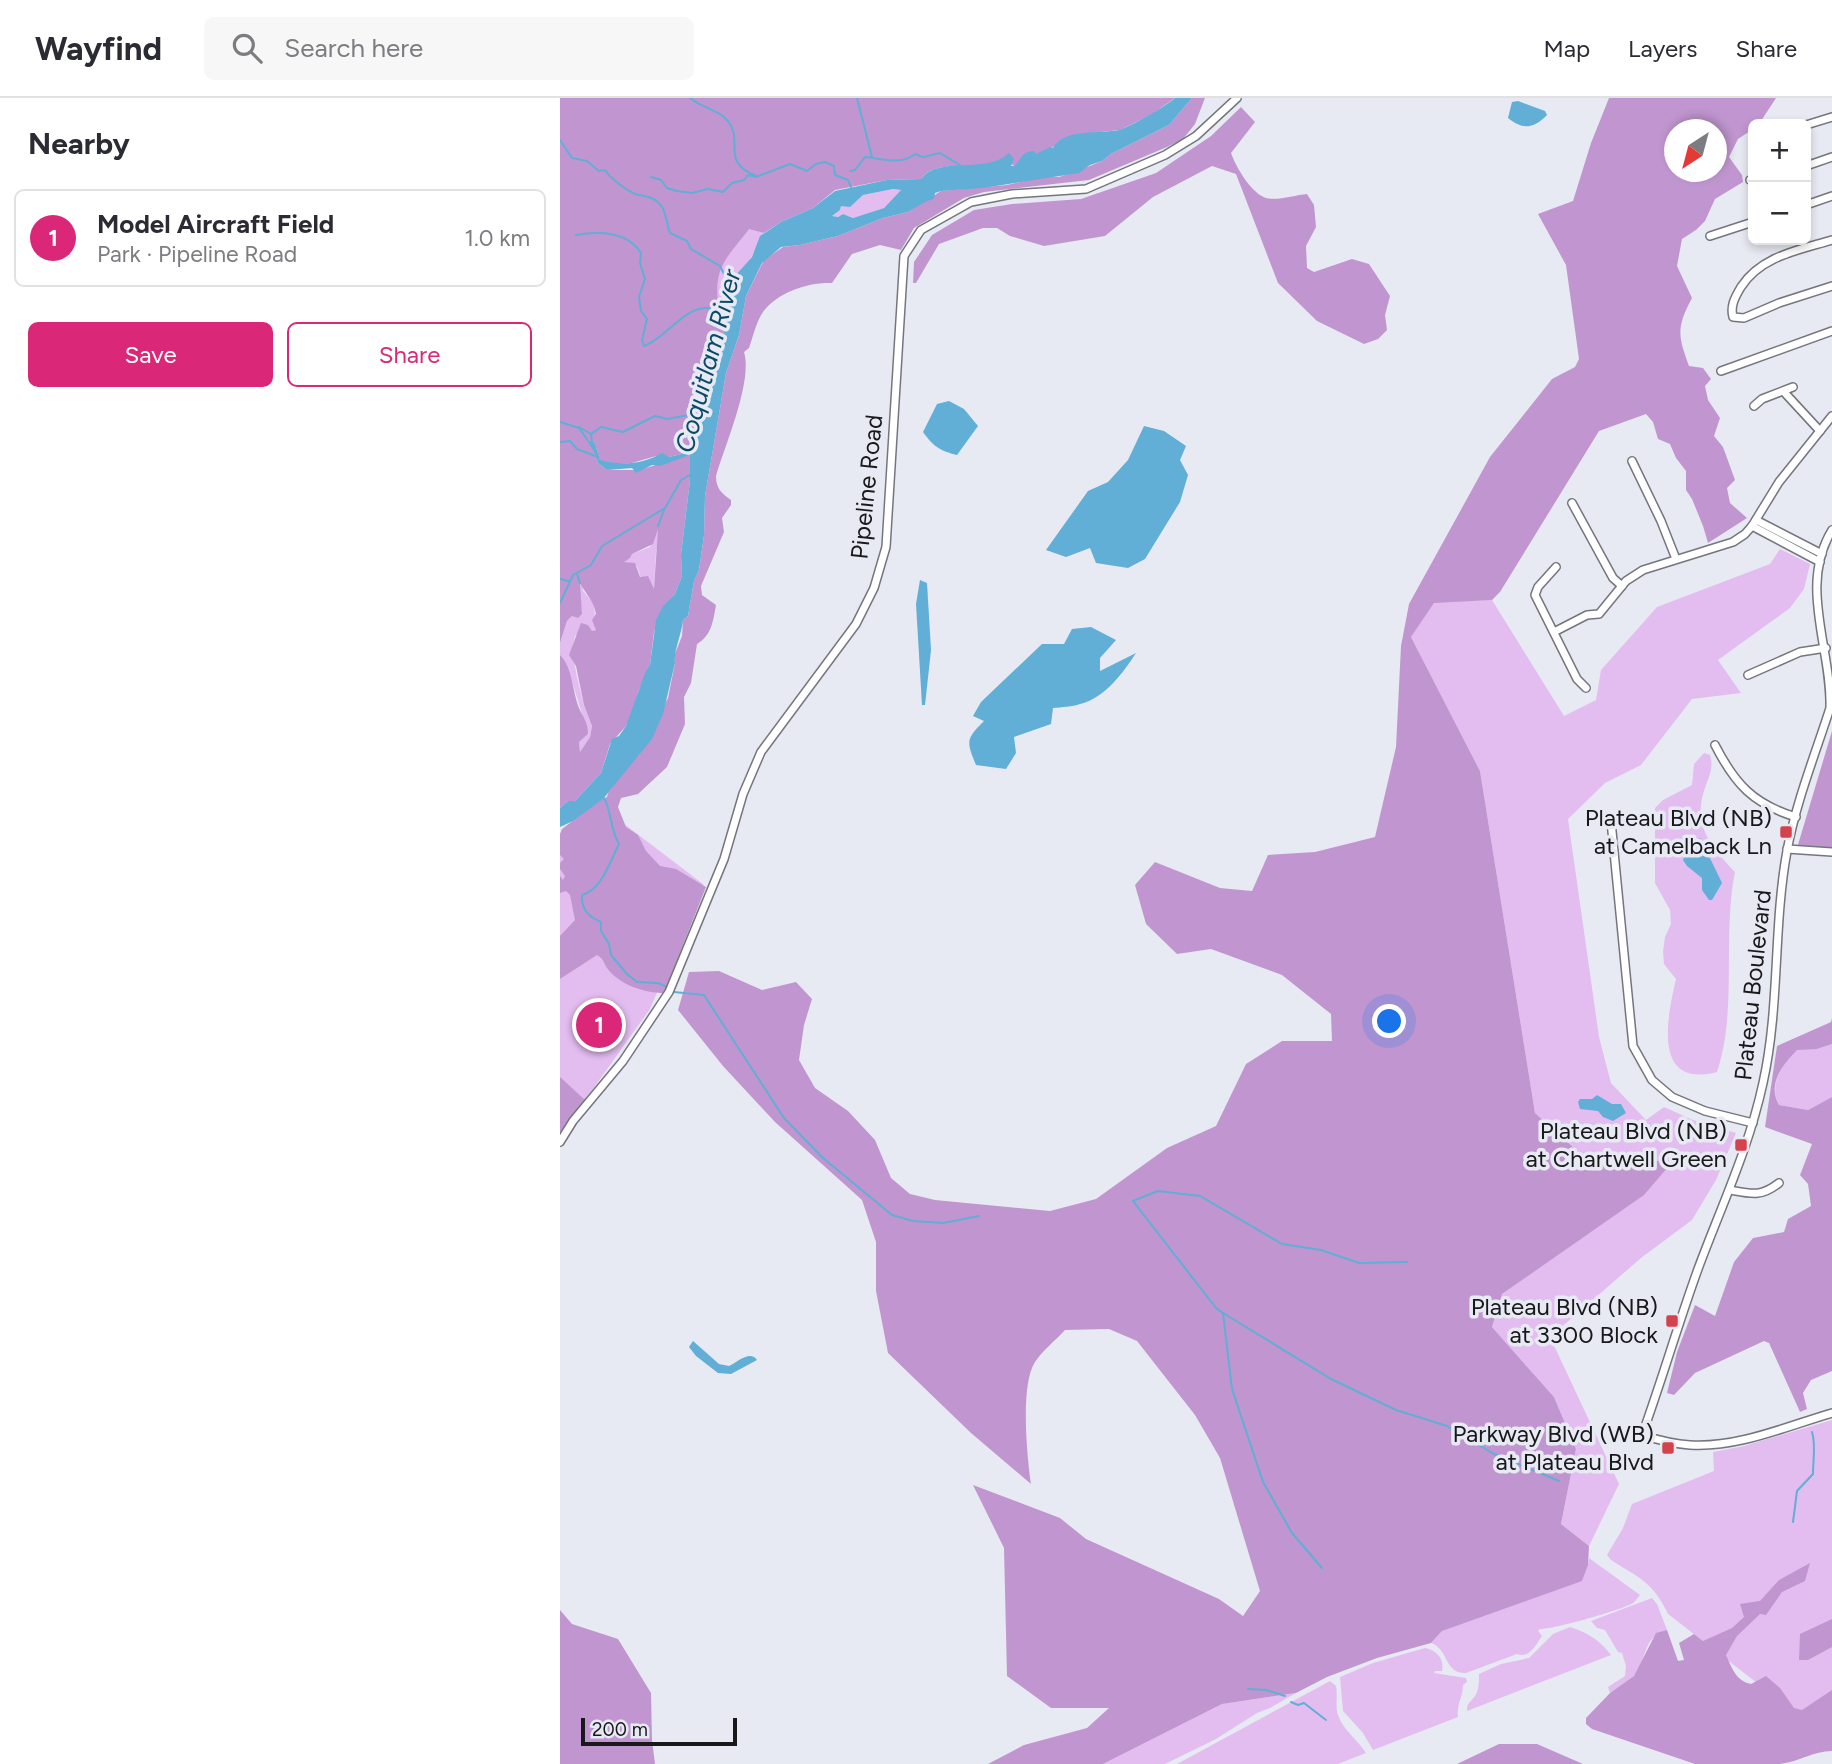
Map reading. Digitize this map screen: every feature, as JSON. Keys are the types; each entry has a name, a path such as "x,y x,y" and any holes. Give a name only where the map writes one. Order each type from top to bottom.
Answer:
{"street":[{"name":"Pipeline Road","path":"560,1142 573,1121 623,1061 670,992 724,859 743,794 761,752 856,624 874,588 886,547 904,256 921,230 971,202 1012,194 1086,189 1097,185 1180,147 1209,125 1237,98"},
{"path":"1811,123 1832,117"},
{"path":"1811,164 1832,157"},
{"path":"1811,203 1832,196"},
{"path":"1710,236 1748,224"},
{"path":"1832,240 1775,258 1760,266 1749,275 1736,295 1731,310 1733,317 1744,318 1779,303 1832,286"},
{"path":"1721,371 1832,331"},
{"path":"1754,406 1762,399 1793,387"},
{"path":"1784,392 1820,431"},
{"path":"1554,632 1587,615 1599,614 1622,586 1643,570 1733,542 1745,534 1779,482 1832,416"},
{"path":"1632,461 1676,559"},
{"path":"1572,503 1613,578 1622,586"},
{"path":"1754,523 1821,558"},
{"name":"Plateau Boulevard","path":"1832,530 1821,558 1816,600 1831,672 1830,708 1787,849 1774,1007 1764,1081 1730,1190 1676,1329 1642,1435 1682,1444 1716,1444 1744,1439 1832,1413"},
{"path":"1556,567 1538,587 1535,596 1577,679 1586,688"},
{"path":"1748,675 1800,652 1826,648"},
{"path":"1715,744 1729,772 1742,788 1775,811 1796,817"},
{"path":"1611,821 1633,1046 1652,1080 1672,1097 1705,1111 1753,1123"},
{"path":"1787,849 1832,852"},
{"path":"1730,1190 1754,1194 1768,1192 1779,1184"}],"shaded area":[{"path":"560,98 1175,98 1151,115 1120,130 1080,134 1014,166 1004,159 974,166 940,168 921,179 887,180 835,190 813,208 764,233 749,229 725,261 718,278 718,300 727,307 723,346 706,393 698,435 690,452 612,464 600,461 595,444 598,463 607,470 639,470 690,455 690,480 681,555 682,576 675,594 663,607 654,632 650,665 626,726 610,744 601,773 575,801 568,801 560,808 560,655 567,666 587,726 588,734 579,742 580,752 590,737 592,726 584,705 576,666 569,655 581,623 588,625 592,631 596,630 592,620 596,614 595,609 580,583 582,614 578,618 572,616 567,621 560,643","holes":["658,529 654,589 648,576 640,577 635,563 624,562 632,554 653,544"]},
{"path":"1192,98 1205,98 1195,124 1183,139 1167,147 1089,180 984,192 964,198 914,228 901,250 880,245 852,254 832,283 813,284 794,290 777,299 763,312 749,348 744,352 745,379 716,476 718,487 731,500 731,505 722,518 724,532 701,586 702,595 716,605 709,632 697,644 691,683 684,697 685,724 667,767 638,794 621,798 618,807 626,827 638,835 646,851 660,866 676,869 706,887 664,993 641,990 625,983 612,974 597,955 560,979 560,936 575,920 570,895 566,891 560,893 560,876 563,880 565,876 560,869 560,863 564,859 560,855 560,834 562,829 607,797 640,753 668,698 674,656 682,636 683,620 688,616 694,581 699,570 704,535 705,496 726,373 739,335 746,296 764,260 783,247 838,236 883,218 908,212 941,191 1007,185 1075,172 1102,161 1169,125"},
{"path":"1609,98 1776,98 1762,119 1748,119 1748,132 1738,139 1729,157 1742,175 1743,182 1715,199 1705,221 1682,239 1677,266 1692,298 1681,325 1683,347 1689,366 1703,368 1711,379 1705,386 1708,400 1720,418 1714,436 1723,447 1735,480 1727,488 1730,503 1747,518 1708,543 1686,490 1686,471 1670,444 1658,439 1653,422 1646,414 1599,431 1500,592 1492,600 1434,603 1411,637 1480,771 1535,1113 1593,1165 1674,1160 1644,1195 1502,1294 1492,1327 1554,1397 1576,1449 1561,1524 1589,1546 1588,1565 1582,1581 1442,1631 1431,1643 1377,1658 1327,1677 1296,1693 1222,1704 1103,1764 988,1764 1024,1745 1087,1728 1109,1708 1051,1708 1007,1676 1004,1548 973,1485 1060,1518 1086,1539 1219,1599 1243,1616 1260,1591 1220,1458 1195,1415 1137,1341 1109,1329 1065,1330 1035,1362 1030,1373 1026,1403 1031,1484 971,1433 888,1353 876,1291 876,1242 862,1200 775,1122 723,1066 678,1010 689,972 719,971 762,990 796,982 812,999 804,1025 799,1060 815,1088 848,1111 875,1140 891,1178 910,1194 935,1200 1050,1211 1096,1199 1167,1148 1216,1126 1246,1064 1282,1041 1332,1041 1331,1014 1282,975 1211,949 1177,954 1146,924 1135,885 1155,862 1220,888 1252,891 1268,855 1315,852 1375,837 1396,747 1401,646 1409,604 1490,457 1552,379 1575,367 1579,359 1566,265 1538,214 1573,201 1591,143"},
{"path":"1241,107 1255,122 1231,153 1240,172 1255,191 1266,198 1307,194 1314,205 1316,227 1306,246 1307,268 1314,272 1352,259 1369,264 1390,296 1385,315 1387,330 1378,339 1364,344 1317,321 1278,283 1236,174 1212,166 1153,197 1105,236 1044,246 1010,236 997,228 983,228 939,244 916,283 913,283 914,262 932,235 974,210 1081,199 1156,173 1211,136"},
{"path":"901,190 884,208 853,218 843,214 832,216 841,206 850,206 863,195"},
{"path":"749,228 764,233 751,258 733,278 727,307 718,300 718,277 725,261"},
{"path":"658,526 654,590 641,578 637,566 623,561 650,547"},
{"path":"1780,549 1810,564 1804,589 1790,608 1718,660 1741,693 1692,699 1641,765 1605,783 1568,819 1599,1037 1611,1083 1646,1120 1664,1107 1693,1120 1736,1133 1716,1180 1692,1220 1641,1258 1550,1337 1619,1484 1589,1546 1561,1524 1576,1449 1554,1397 1492,1327 1502,1294 1673,1161 1593,1165 1535,1113 1480,771 1411,637 1434,602 1492,600 1564,716 1596,700 1601,670 1657,607 1770,564"},
{"path":"579,583 582,583 583,591 594,604 596,630 575,636 572,650 584,705 592,726 590,737 580,752 579,742 588,734 569,671 560,655 560,643 567,621 572,616 582,614"},
{"path":"1832,731 1832,851 1797,848"},
{"path":"1704,753 1710,755 1711,764 1702,801 1702,824 1711,843 1735,872 1731,897 1727,1023 1723,1048 1717,1072 1696,1074 1682,1070 1673,1060 1669,1046 1669,1012 1676,979 1664,964 1665,937 1671,924 1670,910 1655,883 1655,808 1663,800 1692,785 1694,764"},
{"path":"594,801 703,884 650,1009 560,1135 560,837"},
{"path":"1832,1018 1832,1044 1817,1049 1797,1050 1778,1076 1775,1090 1779,1105 1808,1110 1832,1097 1832,1371 1811,1380 1803,1393 1807,1409 1800,1412 1769,1343 1764,1341 1695,1373 1674,1395 1667,1393 1677,1352 1695,1305 1715,1316 1734,1262 1753,1238 1784,1232 1788,1219 1811,1206 1808,1184 1800,1175 1812,1144 1765,1127 1777,1046 1831,1022"},
{"path":"1832,1044 1832,1097 1808,1110 1779,1105 1775,1090 1778,1076 1797,1049 1817,1049"},
{"path":"560,1077 585,1100 560,1133"},
{"path":"1832,1420 1832,1741 1668,1614 1651,1588 1607,1555 1623,1528 1632,1504 1714,1471 1713,1452 1744,1446"},
{"path":"1589,1558 1640,1595 1635,1601 1615,1610 1540,1629 1538,1631 1542,1636 1529,1653 1517,1654 1466,1673 1454,1670 1441,1650 1431,1643 1442,1631 1588,1565"},
{"path":"1810,1563 1805,1581 1782,1592 1766,1615 1760,1614 1737,1636 1726,1655 1735,1673 1742,1680 1751,1684 1766,1676 1780,1688 1794,1708 1802,1710 1832,1690 1832,1751 1780,1764 1695,1764 1592,1729 1586,1724 1586,1718 1610,1693 1634,1676 1656,1633 1667,1630 1678,1661 1684,1660 1679,1643 1694,1634 1703,1641 1732,1628 1744,1617 1740,1604 1760,1601 1779,1580"},
{"path":"1652,1598 1667,1630 1653,1638 1633,1677 1610,1693 1608,1687 1625,1676 1626,1666 1622,1653 1618,1652 1605,1630 1597,1628 1591,1621"},
{"path":"560,1610 572,1624 618,1639 651,1693 655,1764 560,1764"},
{"path":"1832,1619 1832,1647 1808,1660 1799,1660 1800,1634"},
{"path":"1570,1627 1593,1638 1611,1655 1467,1711 1468,1704 1477,1691 1479,1674 1501,1664 1529,1658 1553,1634"},
{"path":"1425,1648 1436,1653 1441,1659 1442,1671 1434,1673 1466,1678 1458,1717 1373,1750 1363,1733 1343,1711 1340,1677 1373,1663"},
{"path":"1330,1681 1336,1686 1340,1720 1366,1753 1338,1764 1177,1764"},
{"path":"1296,1693 1257,1713 1216,1739 1165,1764 1103,1764 1222,1704"},
{"path":"1499,1744 1537,1744 1583,1764 1457,1764"}],"water":[{"path":"1175,98 1192,98 1169,125 1079,173 983,188 941,191 935,193 934,199 908,212 883,218 838,236 781,247 762,263 746,296 739,335 726,373 705,496 704,535 699,570 694,581 688,616 683,620 663,714 652,739 603,799 560,827 560,808 568,801 575,801 601,773 612,739 619,736 626,726 650,665 656,620 663,606 675,594 682,576 681,555 690,480 690,455 660,466 652,465 636,473 632,468 607,470 598,463 586,439 595,444 600,460 616,463 640,462 662,453 669,457 690,452 698,435 706,393 723,346 733,278 752,257 760,236 781,222 813,208 835,191 887,180 921,179 939,168 988,163 1009,153 1014,159 1011,166 1014,166 1024,154 1034,151 1036,154 1053,148 1065,137 1119,130","holes":["901,190 884,208 853,218 843,214 832,216 841,206 850,207 863,195"]},
{"path":"1518,101 1545,111 1547,115 1532,125 1518,125 1508,118 1512,102"},
{"path":"949,401 964,409 978,426 957,455 937,447 923,432 937,404"},
{"path":"1144,426 1164,431 1186,446 1180,460 1188,475 1180,502 1145,559 1128,568 1096,563 1090,548 1066,557 1046,550 1088,491 1108,482 1128,460"},
{"path":"920,580 927,583 931,650 925,705 922,705 916,604"},
{"path":"1091,627 1116,640 1100,658 1100,671 1136,653 1119,676 1089,701 1053,708 1051,724 1014,737 1016,753 1006,769 976,765 969,745 974,732 984,721 973,716 981,702 1042,644 1064,644 1072,629"},
{"path":"1700,838 1704,843 1711,844 1707,849 1708,854 1722,883 1712,900 1709,900 1702,890 1702,878 1683,860 1687,852 1684,844"},
{"path":"1597,1095 1612,1104 1621,1104 1626,1113 1613,1121 1603,1117 1598,1111 1580,1109 1580,1099 1592,1099"},
{"path":"693,1341 719,1364 729,1366 747,1356 757,1360 731,1374 718,1373 696,1356 689,1347"}],"waterway":[{"path":"690,98 724,117 731,125 738,163 744,170 756,176"},
{"path":"857,98 872,157"},
{"name":"Coquitlam River","path":"560,140 572,158 587,161 599,171 605,170 630,192 657,201 663,210 670,233 687,241 691,249 720,266 725,276 733,278"},
{"path":"850,171 855,170 865,157 904,160 915,154 923,157 940,153 963,167"},
{"path":"651,177 677,191 692,193 708,189 723,192 732,183 744,180 748,175 756,177 790,164 807,171 816,164 825,162 834,166 835,175 848,180 851,187"},
{"name":"Coquitlam River","path":"576,235 612,234 628,240 641,253 640,263 645,279 639,297 641,311 647,319 642,340 644,346 698,309 709,308 728,315"},
{"name":"Coquitlam River","path":"591,434 601,427 623,432 655,416 667,419 689,415 701,417"},
{"path":"560,422 579,428 587,439"},
{"path":"579,427 591,434 592,442"},
{"path":"560,442 570,441 577,449 598,457"},
{"path":"560,603 573,575 591,565 602,546 665,508 681,480 690,475"},
{"path":"658,526 664,510"},
{"path":"577,574 580,583"},
{"path":"560,579 569,581"},
{"path":"604,798 619,844 600,881 582,895 584,909 601,922 601,931 609,944 611,955 627,974 637,982 658,983 667,987"},
{"path":"674,992 704,995 784,1118 823,1158 892,1215 913,1221 943,1223 979,1216"},
{"path":"1407,1262 1359,1263 1321,1250 1282,1244 1200,1196 1158,1191 1133,1201 1216,1308 1223,1313 1331,1379 1396,1410 1447,1426 1494,1454 1559,1481"},
{"path":"1223,1313 1232,1389 1263,1482 1292,1533 1322,1568"},
{"path":"1793,1522 1797,1491 1813,1474 1812,1432"},
{"path":"1248,1689 1266,1690 1285,1696"},
{"path":"1291,1702 1298,1705 1304,1703 1326,1720"}],"place":[{"name":"Plateau Blvd (NB) at Camelback Ln","path":"1786,832"},
{"name":"Model Aircraft Field","path":"599,1025"},
{"name":"Plateau Blvd (NB) at Chartwell Green","path":"1741,1145"},
{"name":"Plateau Blvd (NB) at 3300 Block","path":"1672,1321"},
{"name":"Parkway Blvd (WB) at Plateau Blvd","path":"1668,1448"}]}
